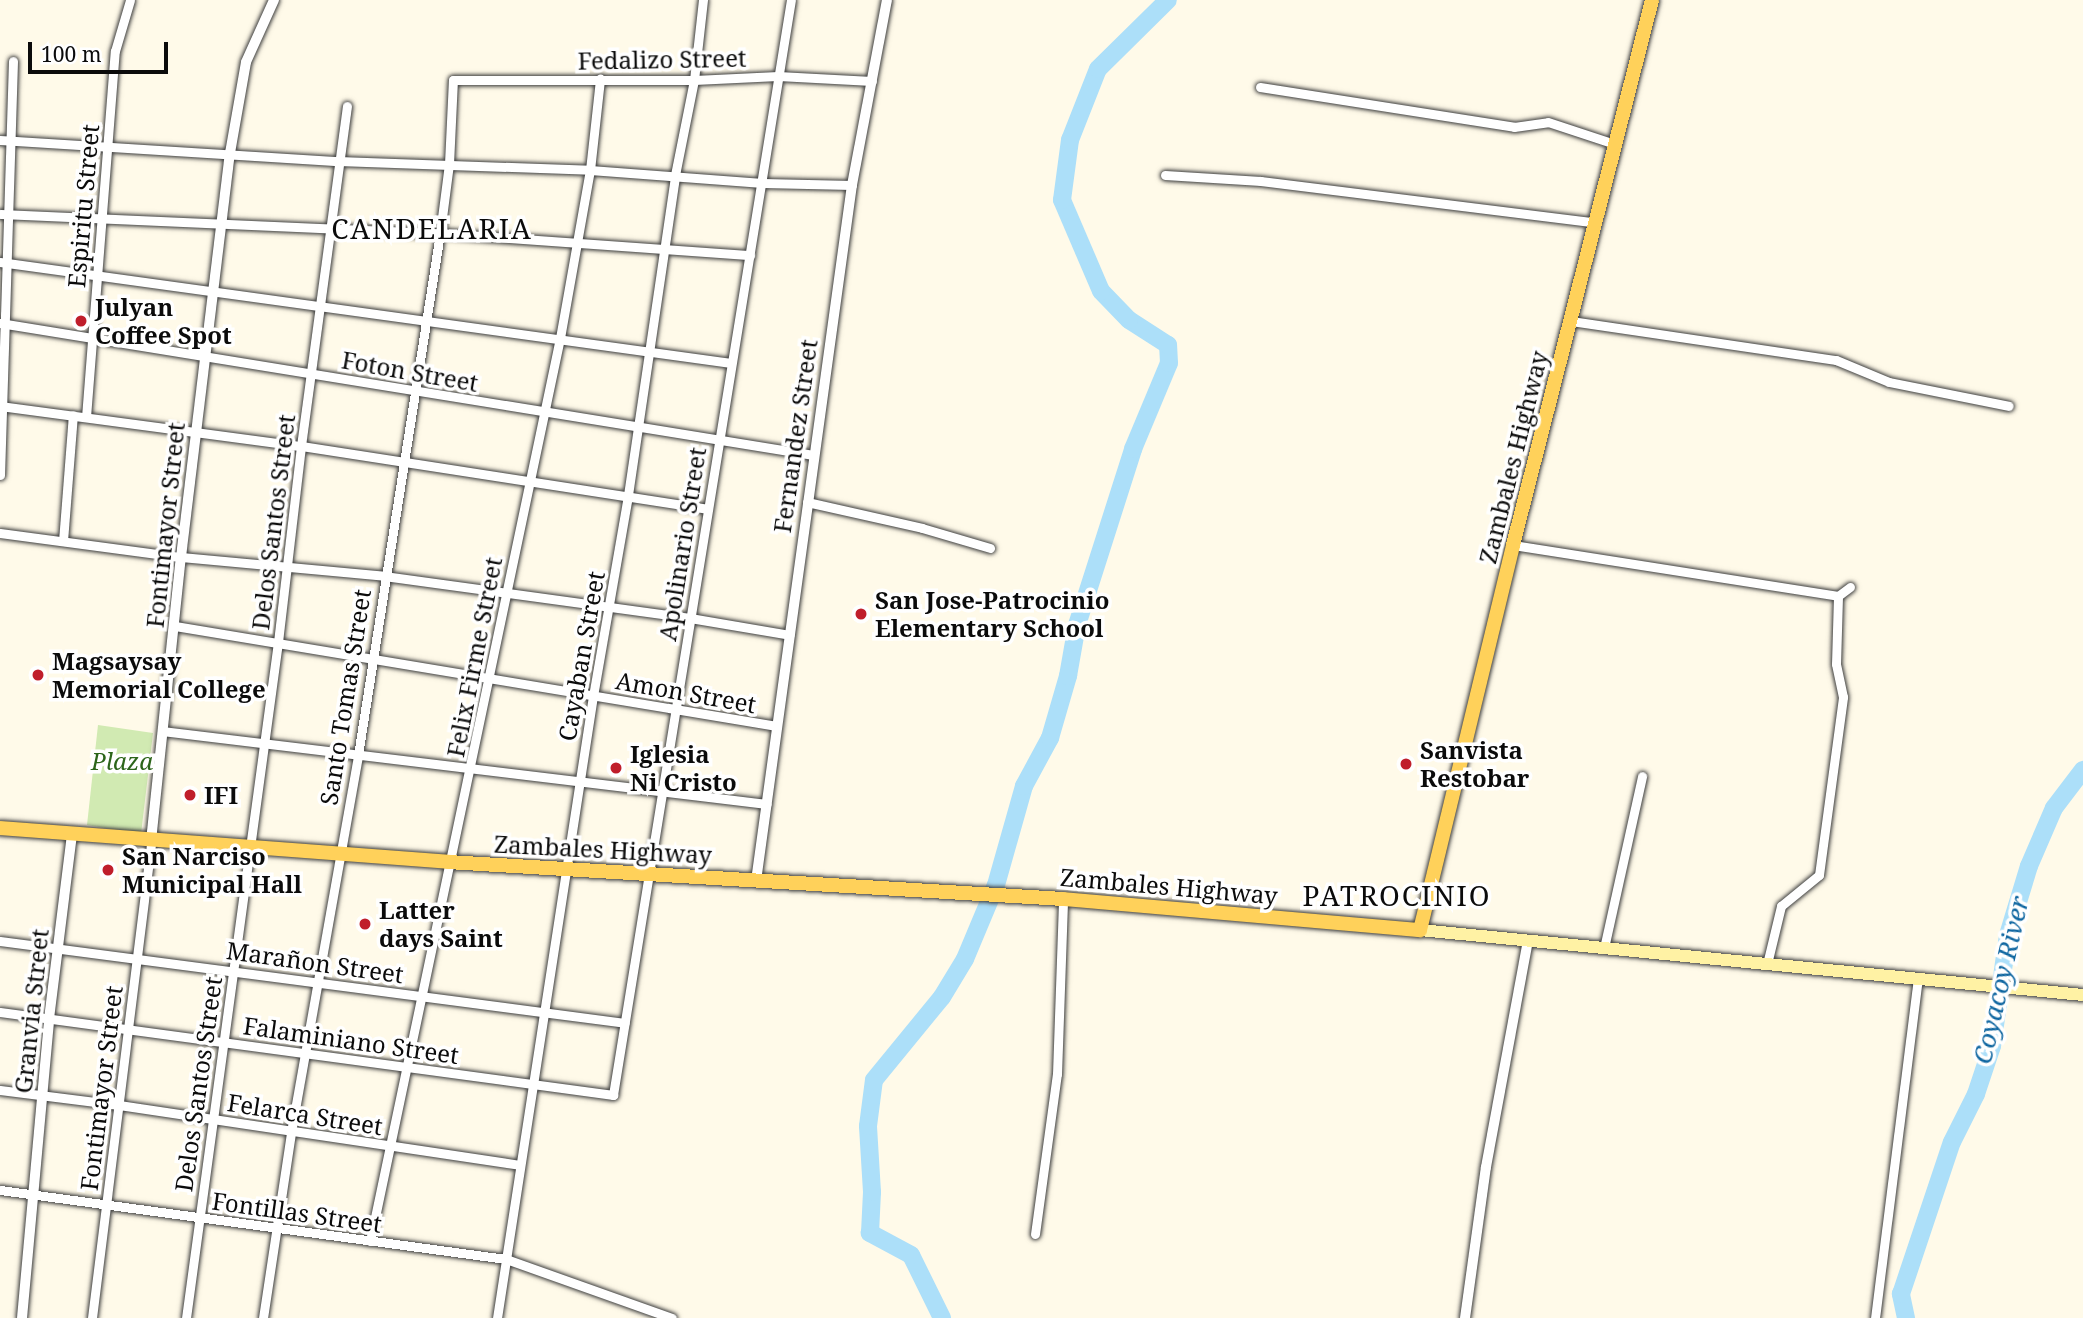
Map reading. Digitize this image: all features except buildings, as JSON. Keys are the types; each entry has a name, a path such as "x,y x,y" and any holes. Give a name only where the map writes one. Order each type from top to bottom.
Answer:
{"main road":[{"name":"Zambales Highway","path":"0,828 448,862 1063,899 1420,930 1513,545 1652,0"},
{"path":"1420,930 2083,995"}],"street":[{"name":"Espiritu Street","path":"86,417 115,51 130,0"},
{"name":"Fontimayor Street","path":"92,1318 138,958 181,557 230,153 246,62 274,0"},
{"name":"Cayaban Street","path":"497,1318 593,696 628,495 676,175 694,80 703,0"},
{"name":"Apolinario Street","path":"613,1095 660,791 763,183 791,0"},
{"name":"Fernandez Street","path":"756,880 852,185 887,0"},
{"path":"0,475 4,214 11,140 13,61"},
{"name":"Fedalizo Street","path":"453,80 694,80 778,76 872,81"},
{"name":"Felix Firme Street","path":"370,1241 424,996 448,862 472,769 505,593 560,338 590,170 600,79"},
{"name":"Santo Tomas Street","path":"263,1318 304,1054 358,755 424,321 440,233 449,164 453,80"},
{"path":"1260,88 1514,127 1548,122 1615,144"},
{"name":"Delos Santos Street","path":"186,1318 265,744 300,446 346,106"},
{"path":"0,140 338,161 590,170 763,183 852,185"},
{"path":"1165,175 1261,181 1596,223"},
{"path":"4,214 440,233 750,255"},
{"path":"4,263 731,363"},
{"path":"1571,321 1836,360 1889,382 2009,406"},
{"name":"Foton Street","path":"2,323 813,455"},
{"path":"1,406 300,446 707,509"},
{"path":"63,541 73,415"},
{"path":"807,502 922,527 990,548"},
{"path":"0,533 181,557 384,576 610,606 790,635"},
{"path":"1513,545 1838,596 1850,587"},
{"path":"1766,964 1781,906 1819,875 1843,697 1836,664 1838,596"},
{"name":"Amon Street","path":"175,626 777,726"},
{"path":"162,731 767,804"},
{"path":"1604,948 1642,776"},
{"name":"Granvia Street","path":"22,1318 49,1019 72,834"},
{"path":"1035,1234 1057,1074 1063,899"},
{"name":"Marañon Street","path":"0,941 625,1023"},
{"path":"1465,1318 1486,1167 1528,941"},
{"path":"1875,1318 1918,978"},
{"name":"Falaminiano Street","path":"0,1013 613,1095"},
{"name":"Felarca Street","path":"0,1090 119,1105 520,1165"},
{"name":"Fontillas Street","path":"0,1190 506,1259 672,1318"}],"green space":[{"name":"Plaza","path":"98,725 153,733 141,834 87,825"}],"waterway":[{"path":"942,1318 911,1255 870,1233 872,1192 868,1126 874,1080 942,997 965,959 996,885 1024,786 1050,738 1068,676 1077,625 1133,449 1169,363 1168,345 1129,320 1101,291 1062,200 1070,140 1098,69 1168,0"},
{"name":"Coyacoy River","path":"1906,1318 1901,1294 1952,1142 1976,1094 1992,1046 2008,935 2029,866 2054,808 2083,770"}],"place":[{"name":"Julyan Coffee Spot","path":"81,321"},
{"name":"San Jose-Patrocinio Elementary School","path":"861,614"},
{"name":"Magsaysay Memorial College","path":"38,675"},
{"name":"Sanvista Restobar","path":"1406,764"},
{"name":"Iglesia Ni Cristo","path":"616,768"},
{"name":"IFI","path":"190,795"},
{"name":"San Narciso Municipal Hall","path":"108,870"},
{"name":"Latter days Saint","path":"365,924"}],"district":[{"name":"CANDELARIA","path":"432,228"},
{"name":"PATROCINIO","path":"1397,895"}]}
